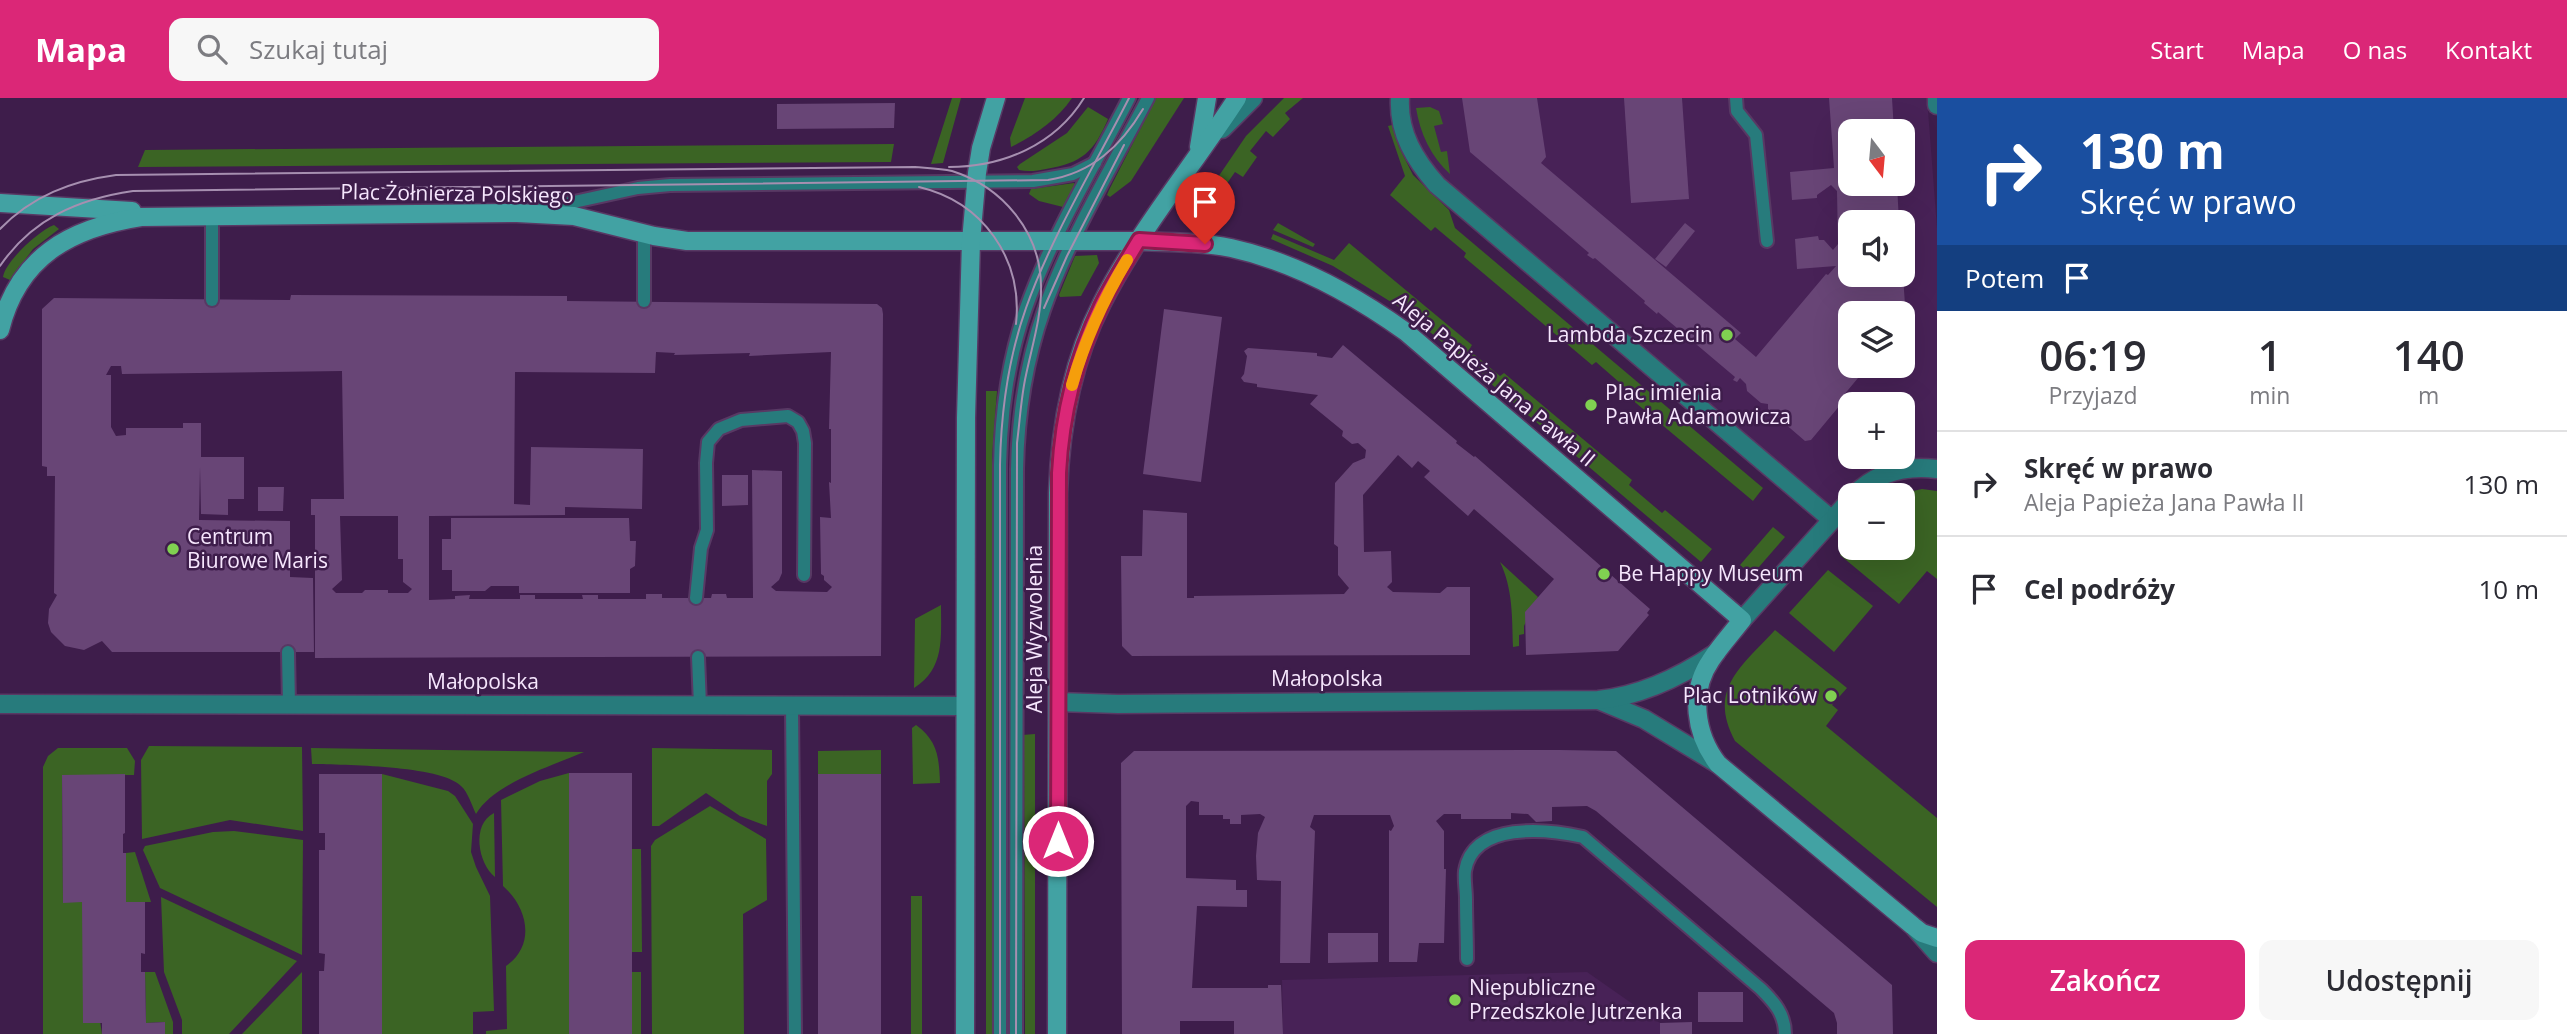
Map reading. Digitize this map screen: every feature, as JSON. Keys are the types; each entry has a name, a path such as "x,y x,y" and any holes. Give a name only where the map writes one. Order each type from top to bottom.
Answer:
{"street":[{"path":"965,1034 965,418 971,241 976,181 981,148 996,98"},
{"path":"1193,163 1203,132 1207,98"},
{"path":"1139,240 1237,98"},
{"path":"1193,163 1226,124 1254,98"},
{"path":"1401,98 1402,122 1408,143 1437,185 1831,519"},
{"path":"1937,98 1937,105"},
{"name":"Plac Żołnierza Polskiego","path":"0,203 192,216"},
{"name":"Plac Żołnierza Polskiego","path":"0,330 7,306 24,276 47,253 88,228 129,219 517,213 574,216 670,239 703,242 1139,240"},
{"name":"Aleja Papieża Jana Pawła II","path":"1139,240 1205,244 1247,253 1314,276 1367,306 1406,332 1742,620"},
{"name":"Aleja Wyzwolenia","path":"1057,1034 1060,453 1073,384 1090,330 1101,304 1139,240"},
{"path":"1868,483 1882,474 1911,468 1937,469"},
{"path":"1838,512 1742,620 1703,674 1699,688 1698,715 1701,738 1717,764 1913,926 1922,933 1937,938"},
{"name":"Małopolska","path":"1058,702 1118,704 1598,700 1625,696 1652,687 1683,673 1716,653"},
{"name":"Małopolska","path":"1598,700 1634,714 1717,764"},
{"name":"Małopolska","path":"0,704 965,706"},
{"path":"1913,926 1937,953"}],"lane":[{"path":"999,1034 1002,422 1010,366 1035,284 1129,98"},
{"path":"1736,98 1737,111 1756,135 1767,241"},
{"path":"517,213 658,186 1048,180 1073,174 1096,162 1122,140 1146,103"},
{"path":"1016,1034 1018,426 1026,374 1052,288 1146,103"},
{"path":"212,216 212,300"},
{"path":"644,233 644,301"},
{"path":"696,598 701,548 707,530 708,442 719,429 741,420 788,416 798,422 803,431 804,575"},
{"path":"288,652 289,705"},
{"path":"698,657 700,705"},
{"path":"792,706 795,1034"},
{"path":"1467,959 1465,871 1474,849 1490,838 1520,831 1558,831 1583,837 1761,989 1775,1004 1782,1017 1785,1034"}],"shaded area":[{"path":"1407,98 1927,98 1937,228 1937,461 1915,459 1915,392 1838,392 1838,469 1871,469 1855,483 1838,483 1838,499 1829,507 1449,187 1425,160 1413,139"},
{"name":"Niepubliczne Przedszkole Jutrzenka","path":"1587,972 1660,1023 1660,1034 1283,1034 1282,980"}],"green space":[{"path":"952,98 961,98 943,163 931,164"},
{"path":"1025,98 1072,98 1045,126 1011,147 1010,138"},
{"path":"1156,98 1184,98 1131,181 1110,197 1107,195 1109,190"},
{"path":"1284,98 1303,98 1285,113 1290,119 1273,137 1266,131 1250,151 1257,157 1243,177 1235,172 1221,192 1229,198 1214,219 1199,216 1197,208 1246,136"},
{"path":"1088,107 1108,119 1092,148 1069,163 1036,171 1019,170 1017,167 1020,164 1067,133"},
{"path":"1430,107 1439,111 1443,124 1434,126 1441,152 1447,151 1450,174 1427,144 1420,126 1416,108"},
{"path":"1392,125 1413,175 1449,210 1455,228 1763,488 1753,501 1624,393 1627,389 1596,362 1592,365 1464,257 1466,253 1435,227 1431,231 1390,195 1405,176 1388,126"},
{"path":"894,144 891,162 138,167 145,150"},
{"path":"1074,183 1076,186 1063,207 1039,201 1029,194 1031,189"},
{"path":"1278,223 1315,244 1313,247 1273,230"},
{"path":"54,225 59,229 33,249 10,280 3,277 10,263 23,248"},
{"path":"1273,234 1334,260 1349,243 1472,345 1469,350 1500,376 1504,373 1632,480 1629,485 1662,513 1665,510 1712,549 1701,562 1404,310 1333,266 1271,239"},
{"path":"1097,255 1099,263 1081,296 1060,297 1075,256"},
{"path":"986,391 997,391 992,457 992,1034 986,1034"},
{"path":"1915,491 1937,491 1937,579 1927,571 1899,604 1846,560 1915,560"},
{"path":"1773,527 1785,537 1752,575 1740,565"},
{"path":"1500,562 1538,597 1524,626 1524,634 1519,635 1519,646 1513,647 1510,593"},
{"path":"1828,570 1873,606 1834,652 1789,613"},
{"path":"941,605 941,640 936,662 931,672 914,688 915,619"},
{"path":"1775,630 1847,688 1832,705 1838,710 1826,726 1937,818 1937,907 1735,741 1727,723 1727,693 1740,667"},
{"path":"916,725 929,737 936,751 940,783 913,784 912,728"},
{"path":"1035,734 1035,1034 1025,1034 1022,735"},
{"path":"149,746 302,747 303,831 230,820 142,839 141,760"},
{"path":"58,748 127,748 135,761 134,775 62,775 63,902 82,902 102,1034 43,1034 43,767 48,756"},
{"path":"311,748 584,752 510,784 484,803 476,814 468,795 450,779 413,770 312,764"},
{"path":"652,748 772,750 772,774 767,781 767,826 740,816 706,793 659,826 652,826"},
{"path":"881,750 881,774 818,774 818,751"},
{"path":"569,773 569,1034 486,1034 486,1031 507,1029 506,966 522,948 525,937 523,915 512,895 503,886 501,800 540,781"},
{"path":"382,774 448,791 455,796 473,824 471,852 490,896 494,1011 473,1012 473,1034 382,1034"},
{"path":"710,806 766,839 767,900 743,914 744,1034 652,1034 651,846 655,840"},
{"path":"494,813 495,877 484,863 480,844 482,826"},
{"path":"234,831 303,840 302,955 160,888 143,850 145,846 213,832"},
{"path":"632,849 641,849 642,952 632,952"},
{"path":"135,852 151,902 126,902 126,853"},
{"path":"911,896 922,896 922,1034 911,1034"},
{"path":"161,897 297,961 229,1034 182,1034 182,1020 164,972"},
{"path":"145,972 155,972 173,1022 173,1034 165,1034 165,1022 146,1023"},
{"path":"302,972 302,1034 242,1034"},
{"path":"632,972 641,972 641,1034 632,1034"}],"building":[{"path":"1462,98 1537,98 1546,157 1541,163 1741,333 1735,339 1756,357 1826,274 1836,266 1797,269 1795,239 1818,236 1819,240 1824,240 1833,250 1838,244 1838,287 1904,287 1905,301 1838,301 1838,378 1858,378 1846,392 1838,392 1838,408 1811,440 1805,441 1768,409 1768,404 1761,403 1747,391 1746,384 1740,378 1737,382 1733,380 1735,377 1644,303 1645,301 1595,258 1587,255 1589,253 1470,152"},
{"path":"1624,98 1682,98 1689,199 1631,203"},
{"path":"1829,98 1892,98 1893,119 1838,119 1838,196 1898,196 1898,210 1838,210 1838,244 1837,191 1831,185 1817,195 1817,198 1792,200 1790,172 1834,168"},
{"path":"895,103 894,128 777,129 777,104"},
{"path":"1685,223 1695,231 1666,267 1655,259"},
{"path":"291,295 567,296 567,301 877,304 882,308 883,314 881,656 315,658 315,515 311,515 311,499 344,499 342,371 122,374 121,366 111,366 106,375 111,375 111,427 116,436 126,435 126,428 183,428 183,423 201,423 201,457 244,457 244,499 228,499 228,515 201,514 200,467 199,520 290,521 290,577 313,578 314,652 112,652 102,641 84,650 65,646 51,632 48,623 49,609 57,595 54,593 55,476 47,476 47,467 42,466 42,309 54,298 290,300","holes":["656,352 675,353 674,355 750,353 749,356 831,352 831,518 820,517 821,574 832,587 827,592 776,591 771,587 782,573 782,471 752,470 753,598 727,598 726,594 712,594 711,598 662,598 662,594 646,594 646,599 598,599 598,595 582,595 583,599 535,599 535,595 520,595 520,599 469,599 470,595 455,596 455,599 429,600 429,516 565,515 565,507 642,509 643,449 531,447 530,505 514,504 515,372 655,373","340,516 398,516 398,559 403,559 403,582 412,589 408,593 388,593 388,590 336,593 332,589 342,580"]},
{"path":"1164,309 1222,317 1201,482 1143,474"},
{"path":"1343,345 1650,609 1647,613 1649,615 1618,651 1526,655 1525,612 1554,579 1474,509 1468,516 1424,477 1430,471 1418,461 1412,468 1398,455 1363,495 1364,552 1391,551 1392,582 1387,587 1393,592 1440,593 1447,587 1470,587 1470,655 1132,656 1122,646 1121,556 1142,556 1143,510 1187,513 1187,598 1344,594 1349,588 1338,575 1338,547 1334,544 1335,483 1353,463 1365,458 1366,450 1342,436 1343,431 1310,404 1318,395 1257,387 1257,384 1244,382 1241,378 1247,356 1244,351 1248,348 1317,353 1317,356 1332,358"},
{"path":"722,475 748,475 748,505 722,506"},
{"path":"258,487 284,487 283,511 258,511"},
{"path":"451,518 629,518 630,541 636,541 635,566 630,569 630,593 519,593 519,586 491,586 485,591 452,591 452,570 442,570 442,539 451,539"},
{"path":"1134,751 1616,751 1892,985 1893,1034 1837,1034 1834,1013 1587,806 1552,807 1552,821 1536,822 1528,814 1511,813 1511,819 1461,819 1461,814 1444,814 1436,821 1444,831 1444,943 1419,943 1417,962 1389,962 1389,830 1394,826 1390,815 1314,815 1310,827 1315,831 1310,963 1280,963 1281,881 1257,880 1258,833 1265,817 1260,814 1241,815 1241,824 1230,824 1230,819 1223,819 1223,815 1199,815 1199,802 1191,801 1186,806 1186,878 1236,880 1236,890 1247,890 1247,907 1197,906 1192,988 1268,988 1268,985 1281,985 1283,1034 1234,1034 1234,1021 1180,1021 1180,1034 1122,1034 1121,763"},
{"path":"569,773 632,773 632,1034 569,1034"},
{"path":"125,774 123,853 126,853 126,902 145,902 145,954 141,953 141,972 145,972 146,1023 165,1022 165,1034 102,1034 102,1023 83,1023 82,902 63,903 62,775"},
{"path":"319,774 382,774 382,1034 319,1034 319,971 324,971 325,954 319,953 319,850 325,850 325,833 319,833"},
{"path":"818,774 881,774 881,1034 818,1034"},
{"path":"1328,933 1378,933 1378,962 1328,963"},
{"path":"1698,992 1743,992 1743,1022 1698,1022"},
{"path":"1692,1022 1692,1034 1660,1034 1660,1023"}],"tram line":[{"path":"949,167 989,163 1026,150 1058,129 1084,98"},
{"path":"1000,1034 1000,465 1007,386 1014,347 1036,281 1129,98"},
{"path":"0,266 27,236 58,214 94,199 133,191 1048,180 1078,171 1104,156 1125,135 1143,109"},
{"path":"1044,308 1067,256 1124,145"},
{"path":"0,229 25,207 53,192 83,181 116,175 915,167 952,171 987,188 1002,200 1026,230 1034,247 1041,285 1038,319 1024,383 1017,443 1016,1034"},
{"path":"919,187 962,206 980,220 994,237 1013,277 1016,324"}],"slow traffic":[{"path":"1072,385 1101,304 1127,260"}],"place":[{"name":"Lambda Szczecin","path":"1727,335"},
{"name":"Plac imienia Pawła Adamowicza","path":"1591,405"},
{"name":"Centrum Biurowe Maris","path":"173,549"},
{"name":"Be Happy Museum","path":"1604,574"},
{"name":"Plac Lotników","path":"1831,696"},
{"name":"Niepubliczne Przedszkole Jutrzenka","path":"1455,1000"}],"route":[{"path":"1058,841 1059,473 1062,435 1073,384 1082,351 1101,304 1139,240 1205,244"}]}
